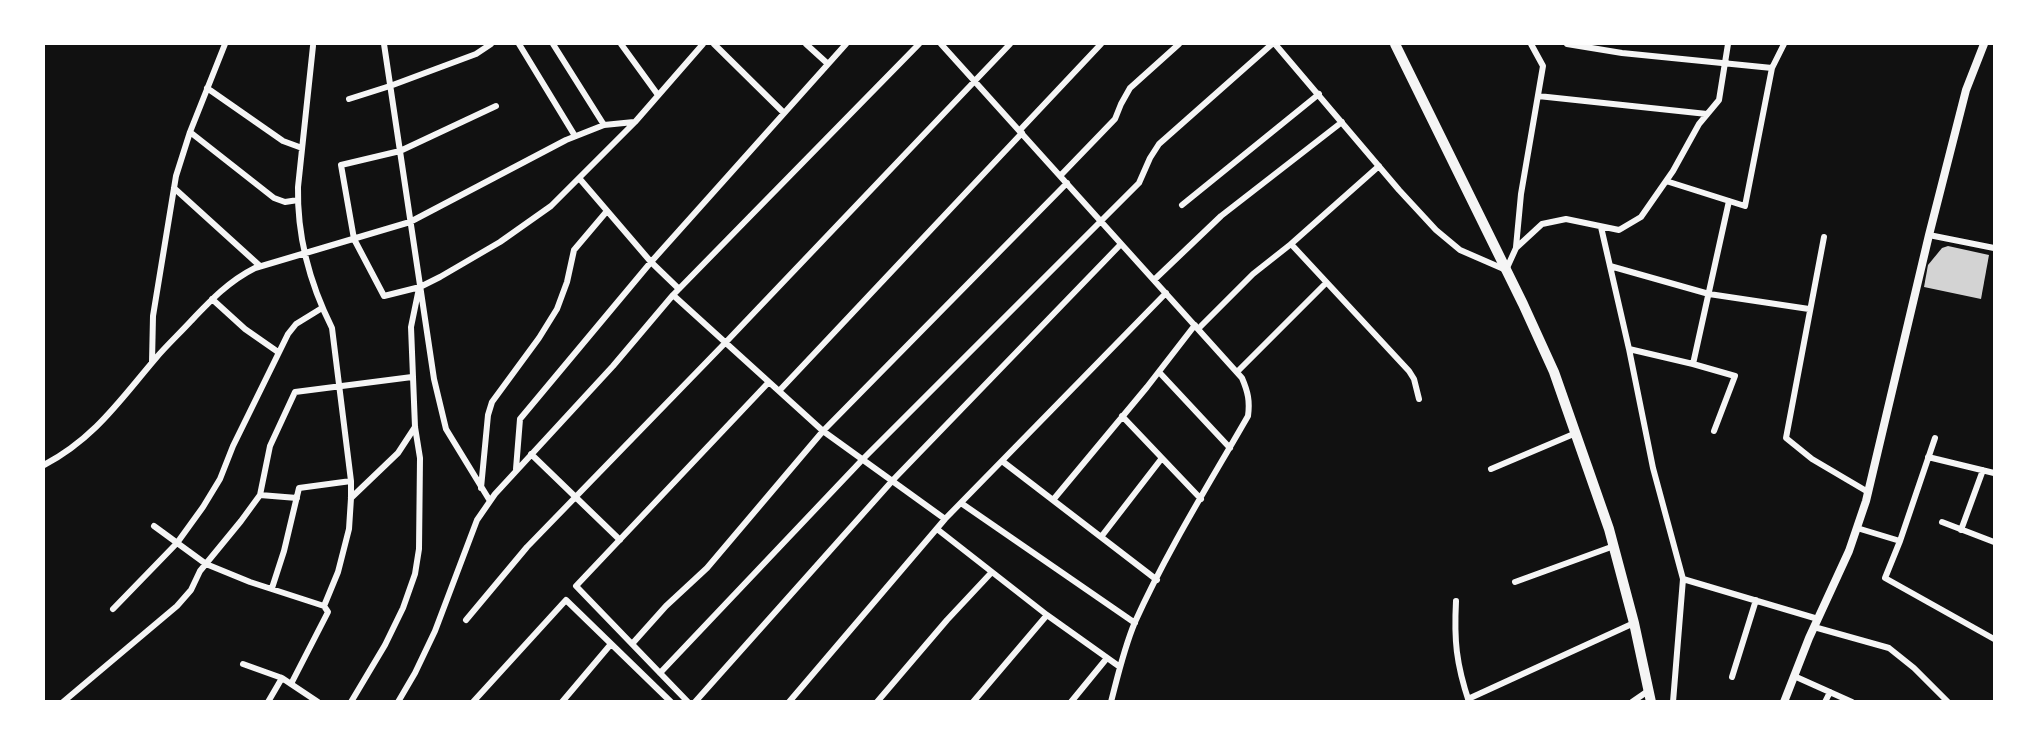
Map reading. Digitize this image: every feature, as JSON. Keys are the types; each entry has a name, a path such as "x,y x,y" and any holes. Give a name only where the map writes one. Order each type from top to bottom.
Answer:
{"main road":[{"path":"1395,44 1554,372 1614,546 1634,623 1649,696"}],"street":[{"path":"152,363 153,316 174,188 190,132 225,44"},
{"path":"384,44 434,379 446,429 490,501"},
{"path":"349,99 476,54 491,44"},
{"path":"519,44 575,136"},
{"path":"553,44 604,125"},
{"path":"621,44 658,95"},
{"path":"496,106 400,150 341,165 354,239 384,296 420,287 500,242 551,206 635,122 703,44"},
{"path":"714,44 784,113"},
{"path":"806,44 828,64"},
{"path":"516,470 520,419 651,262 846,44"},
{"path":"398,702 435,631 477,520 490,501 613,366 673,295 919,44"},
{"path":"941,44 1238,372 1250,402 1248,416 1156,580 1135,623 1111,702"},
{"path":"466,620 527,547 1010,44"},
{"path":"778,391 1101,44"},
{"path":"1060,176 1115,119 1130,88 1179,44"},
{"path":"660,673 863,459 1139,183 1158,144 1274,44 1436,230 1474,258 1506,270 1516,248 1521,195 1543,66 1531,44"},
{"path":"1567,44 1622,53 1772,68"},
{"path":"1516,248 1542,224 1566,219 1619,230 1641,217 1666,181 1699,124 1719,100 1728,44"},
{"path":"1666,181 1745,206 1772,68 1784,44"},
{"path":"1784,702 1816,623 1849,551 1868,492 1966,90 1984,44"},
{"path":"313,46 298,200 304,254 322,308 334,335 338,388 351,481 349,529 338,572 324,606"},
{"path":"207,88 284,141 302,148"},
{"path":"1182,204 1319,94"},
{"path":"1538,96 1707,114"},
{"path":"44,465 86,438 212,299 239,276 260,266 410,222 575,136 604,125 635,122"},
{"path":"1154,280 1221,216 1342,122"},
{"path":"190,132 274,198 285,202 298,200"},
{"path":"1053,500 1196,328 1253,274 1291,244 1379,166"},
{"path":"579,178 651,262 679,289"},
{"path":"632,644 666,606 707,568 823,431 1067,183"},
{"path":"174,188 260,266"},
{"path":"1693,364 1729,201"},
{"path":"481,488 488,416 492,402 539,338 556,309 567,282 574,250 607,211"},
{"path":"1601,226 1653,468 1683,579 1673,702"},
{"path":"1929,235 1995,248"},
{"path":"1824,237 1786,438 1812,459 1868,492"},
{"path":"694,702 893,480 1121,244"},
{"path":"1291,244 1409,371 1414,379 1419,399"},
{"path":"1610,266 1709,294 1809,309"},
{"path":"1238,372 1326,283"},
{"path":"351,702 385,645 403,608 415,574 419,549 420,469 415,427 411,327 420,287"},
{"path":"789,702 945,519 1166,293"},
{"path":"673,295 727,341 768,382 823,431 945,519"},
{"path":"212,299 245,329 278,352"},
{"path":"113,609 177,543 219,479 288,334 296,324 322,308"},
{"path":"1629,349 1735,376 1714,431"},
{"path":"1159,372 1230,448"},
{"path":"63,702 177,606 191,590 206,564 260,495 270,446 295,392 412,377"},
{"path":"688,702 576,586 768,382"},
{"path":"1122,416 1201,499"},
{"path":"351,498 398,453 415,427"},
{"path":"1491,469 1576,433"},
{"path":"1935,438 1885,578 1995,639"},
{"path":"531,454 620,540"},
{"path":"1928,457 1995,473"},
{"path":"1101,537 1161,458"},
{"path":"1002,461 1156,580"},
{"path":"1961,530 1983,470"},
{"path":"272,588 285,551 299,488 351,481"},
{"path":"260,495 297,498"},
{"path":"961,503 1135,623"},
{"path":"1942,522 1995,542"},
{"path":"154,525 206,564 250,582 324,606 328,612 291,684"},
{"path":"1857,528 1900,541"},
{"path":"937,529 991,573 1120,667"},
{"path":"1515,582 1614,546"},
{"path":"877,702 947,620 991,573"},
{"path":"1683,579 1755,600 1890,648 1948,702"},
{"path":"473,702 566,600 671,702"},
{"path":"1732,677 1755,600"},
{"path":"1456,601 1454,627 1456,657 1468,700 1634,623"},
{"path":"973,702 1047,615"},
{"path":"562,702 611,644"},
{"path":"1071,702 1107,658"},
{"path":"243,664 282,678 318,702"},
{"path":"1794,676 1852,702"},
{"path":"268,702 282,678"},
{"path":"1826,702 1830,692"},
{"path":"1632,702 1649,696"}],"building":[{"path":"1948,246 1989,255 1981,299 1924,287 1928,265 1942,248"}]}
